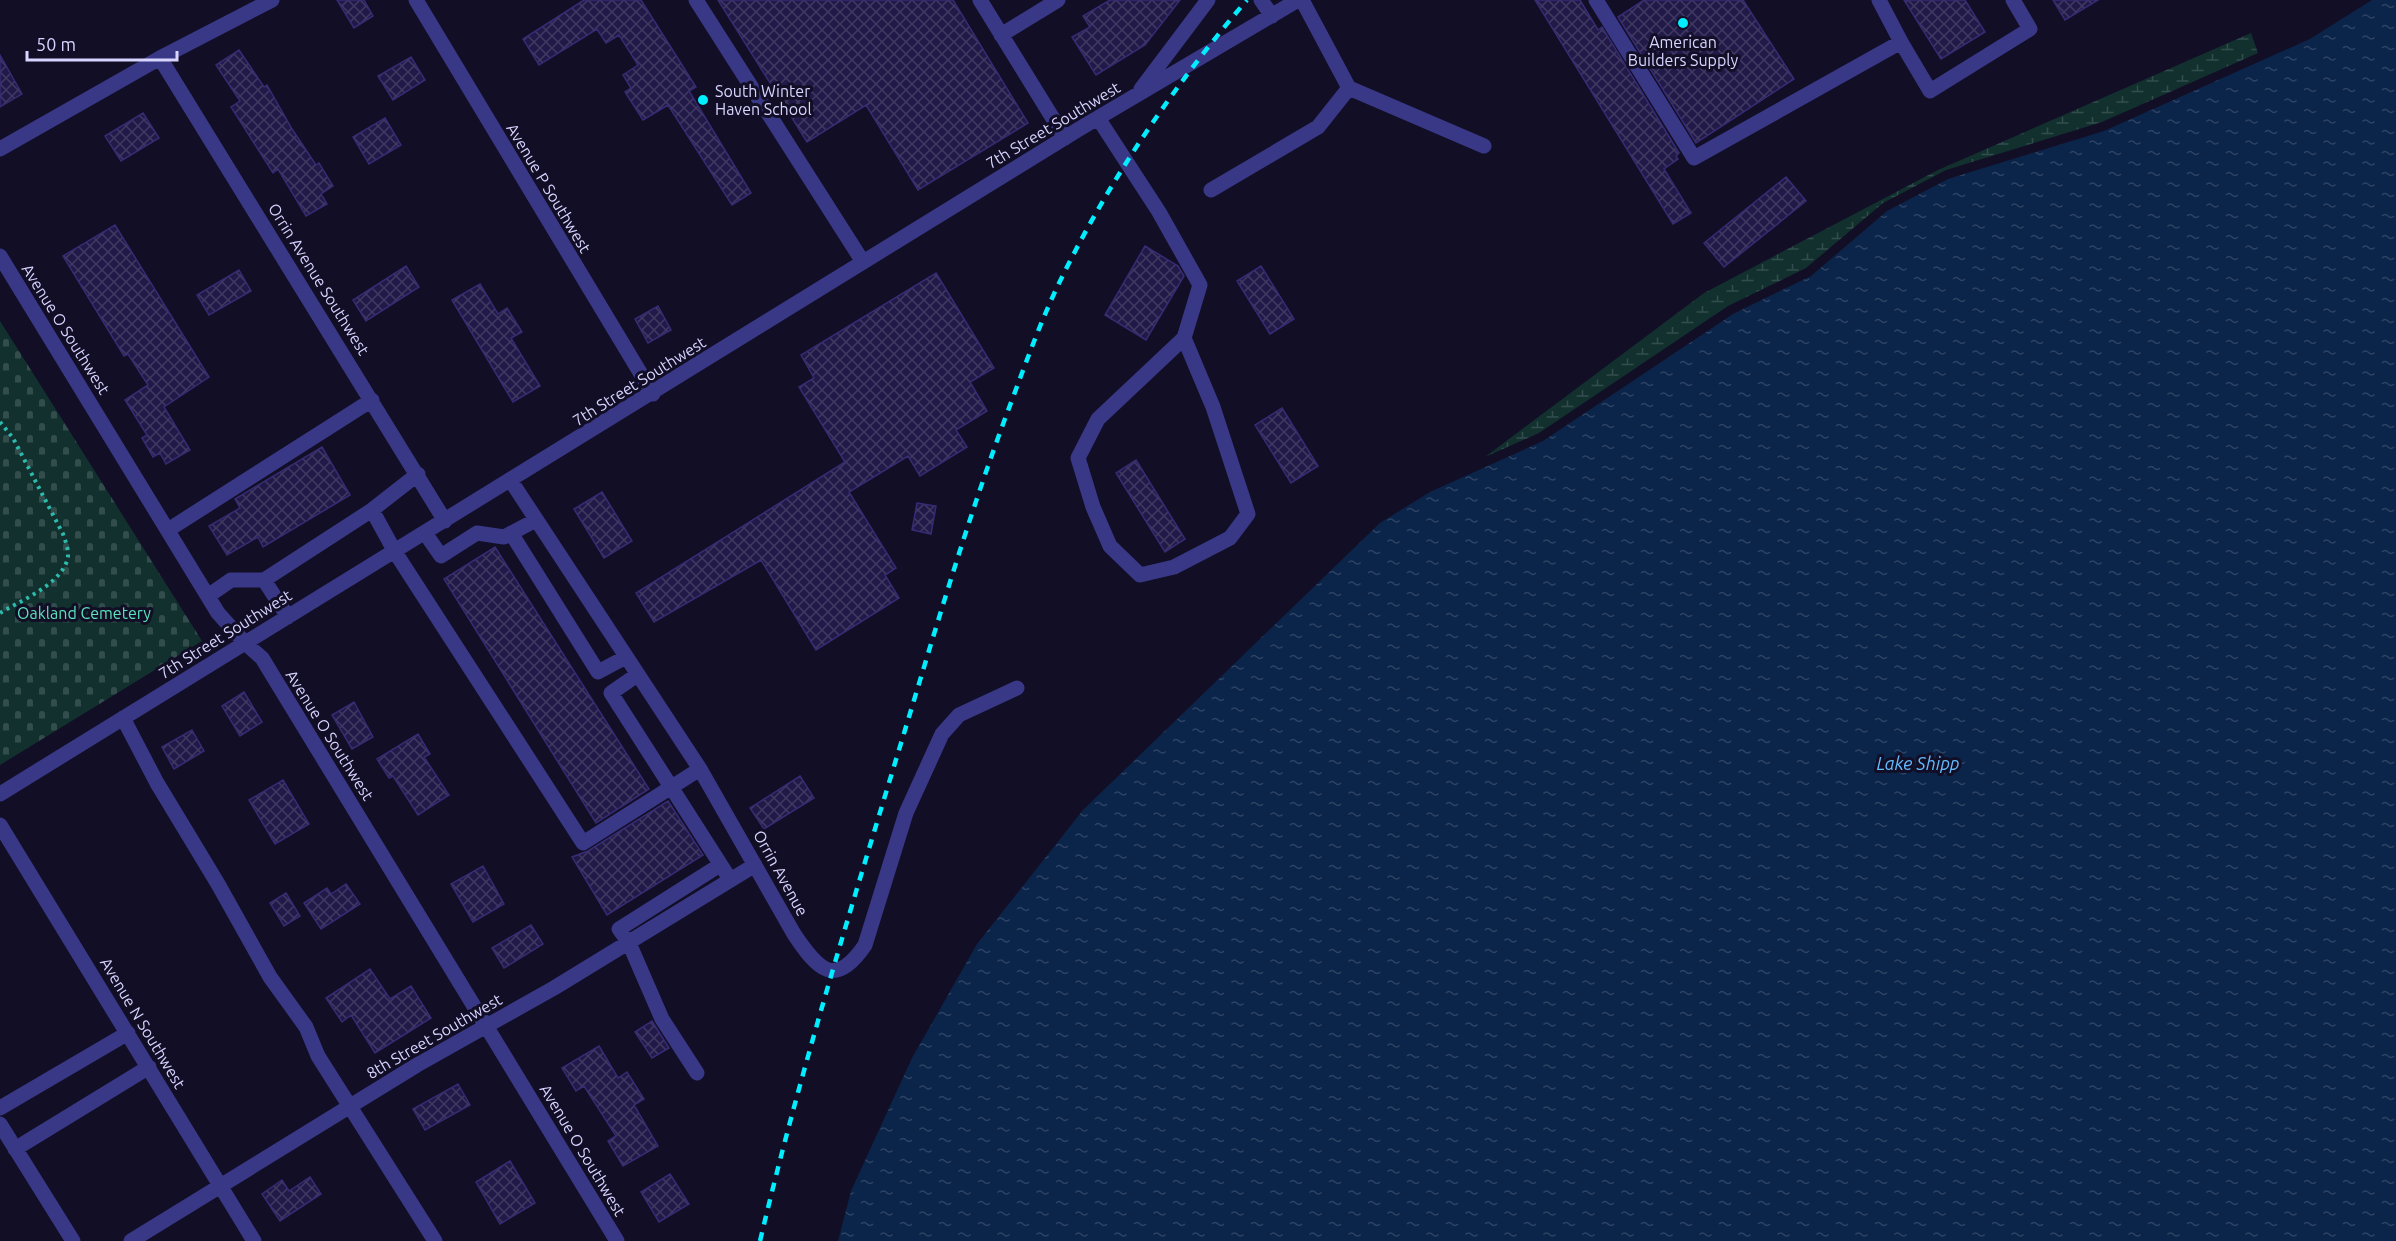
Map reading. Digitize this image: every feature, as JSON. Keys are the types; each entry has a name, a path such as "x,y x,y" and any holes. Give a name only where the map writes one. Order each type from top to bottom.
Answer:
{"street":[{"path":"0,149 160,58 272,0"},
{"name":"Avenue P Southwest","path":"416,0 653,394"},
{"path":"696,0 863,262"},
{"path":"980,0 1065,138"},
{"path":"1001,35 1058,0"},
{"path":"1137,96 1208,0"},
{"path":"1261,0 1272,16"},
{"path":"1300,0 1349,88 1484,146"},
{"name":"7th Street Southwest","path":"0,794 653,394 1065,138 1300,0"},
{"path":"1596,0 1694,158 1901,42"},
{"path":"1879,0 1930,91 2030,29 2013,0"},
{"name":"Orrin Avenue Southwest","path":"160,58 446,521"},
{"path":"1211,190 1318,127 1349,88"},
{"path":"1098,118 1165,222 1200,285 1184,338 1098,419 1078,458 1093,507 1110,546 1140,575 1174,567 1230,538 1248,514 1213,407 1184,338"},
{"name":"Avenue O Southwest","path":"0,256 218,613 244,643 262,658 617,1241"},
{"path":"168,530 372,400"},
{"path":"208,596 231,580 264,580 372,510 418,474"},
{"name":"Orrin Avenue","path":"511,481 700,769 810,959 832,971 839,971 853,962 865,945 906,813 942,734 959,716 1017,688"},
{"path":"372,510 395,552 583,843 700,769"},
{"path":"425,533 441,556 477,533 504,537 536,520"},
{"path":"511,533 598,672 626,657"},
{"path":"264,580 288,617"},
{"path":"637,675 611,693 731,881"},
{"path":"123,718 157,783 219,884 270,977 306,1027 318,1056 435,1241"},
{"name":"Avenue N Southwest","path":"0,825 254,1241"},
{"path":"697,1072 662,1018 619,929 720,865"},
{"name":"8th Street Southwest","path":"131,1241 349,1107 628,944 756,865"},
{"path":"0,1108 128,1033"},
{"path":"15,1149 149,1066"},
{"path":"0,1124 73,1241"}],"path":[{"path":"0,422 13,438 63,534 68,550 67,562 55,578 0,614"}],"green space":[{"path":"2251,33 2258,53 2102,122 1946,170 1883,203 1806,268 1728,306 1539,433 1485,457 1704,293 1938,170"},
{"name":"Oakland Cemetery","path":"0,321 202,641 0,765"}],"water":[{"name":"Lake Shipp","path":"2372,0 2396,0 2396,1241 838,1241 851,1191 912,1058 977,944 1083,810 1380,523 1430,492 1543,441 1733,314 1811,276 1887,211 1948,179 2104,131 2310,39"}],"building":[{"path":"337,0 364,0 373,16 354,28"},
{"path":"584,0 641,0 696,87 689,91 751,193 732,205 668,105 643,120 625,92 631,88 623,75 638,65 619,35 606,43 597,29 539,65 523,39"},
{"path":"718,0 953,0 1028,123 918,190 866,105 807,142"},
{"path":"1110,0 1180,0 1145,45 1096,75 1072,37 1090,27 1083,16"},
{"path":"1535,0 1580,0 1598,30 1602,27 1679,153 1676,156 1678,159 1664,169 1691,213 1673,224"},
{"path":"1644,0 1743,0 1794,79 1696,143 1618,17"},
{"path":"1904,0 1965,0 1985,32 1941,59"},
{"path":"2053,0 2098,0 2065,20"},
{"path":"239,50 264,87 267,85 292,129 316,165 319,163 333,186 321,194 327,204 306,216 278,169 273,173 231,107 240,101 216,65"},
{"path":"0,55 22,94 0,107"},
{"path":"411,57 425,80 393,100 378,76"},
{"path":"143,113 159,138 121,161 105,136"},
{"path":"385,118 401,145 369,164 353,137"},
{"path":"1786,177 1806,201 1724,267 1704,243"},
{"path":"115,225 209,377 164,407 190,450 166,464 160,453 153,457 142,438 147,435 125,400 148,385 128,354 124,356 63,256"},
{"path":"1145,246 1178,266 1184,276 1146,340 1105,315"},
{"path":"406,266 419,287 366,321 353,300"},
{"path":"1261,266 1294,319 1270,334 1237,281"},
{"path":"239,270 251,291 209,315 197,295"},
{"path":"936,273 994,368 970,382 987,411 956,430 967,447 920,476 908,456 849,492 896,568 885,575 899,598 816,650 761,560 654,622 636,593 845,462 799,387 814,378 801,355"},
{"path":"480,284 498,314 507,308 522,332 511,338 540,386 513,402 452,300"},
{"path":"658,306 671,330 648,343 635,319"},
{"path":"1282,408 1318,466 1291,483 1255,425"},
{"path":"322,447 350,495 263,547 258,537 227,555 209,526 240,508 235,499"},
{"path":"1136,460 1185,539 1165,552 1116,473"},
{"path":"602,492 632,541 604,558 574,509"},
{"path":"917,503 936,506 931,534 912,530"},
{"path":"495,547 649,789 596,823 444,579"},
{"path":"244,692 262,722 240,736 222,706"},
{"path":"354,702 373,737 352,749 332,715"},
{"path":"192,730 204,751 174,769 162,747"},
{"path":"418,734 430,754 424,757 449,795 418,815 393,776 389,778 377,759"},
{"path":"800,776 814,798 764,829 750,808"},
{"path":"283,780 309,824 275,844 249,800"},
{"path":"668,801 703,855 607,915 572,857 588,851"},
{"path":"483,866 504,904 473,922 451,884"},
{"path":"346,884 360,904 321,929 304,903 327,888 331,894"},
{"path":"286,893 300,916 284,926 270,903"},
{"path":"531,925 543,944 504,968 492,948"},
{"path":"370,969 390,999 411,986 431,1018 375,1053 351,1015 342,1022 326,998"},
{"path":"652,1021 669,1048 652,1058 635,1032"},
{"path":"599,1046 618,1078 627,1072 644,1099 634,1105 658,1146 623,1166 608,1141 616,1136 584,1086 576,1091 562,1068"},
{"path":"458,1084 470,1105 425,1130 413,1109"},
{"path":"510,1161 535,1203 500,1224 476,1182"},
{"path":"670,1174 689,1204 659,1222 641,1192"},
{"path":"310,1177 321,1194 280,1221 262,1194 282,1180 289,1191"}],"railway":[{"path":"760,1241 825,996 938,620 996,444 1036,336 1056,290 1102,202 1170,98 1247,0"}],"place":[{"name":"American Builders Supply","path":"1683,23"},
{"name":"South Winter Haven School","path":"703,100"}]}
